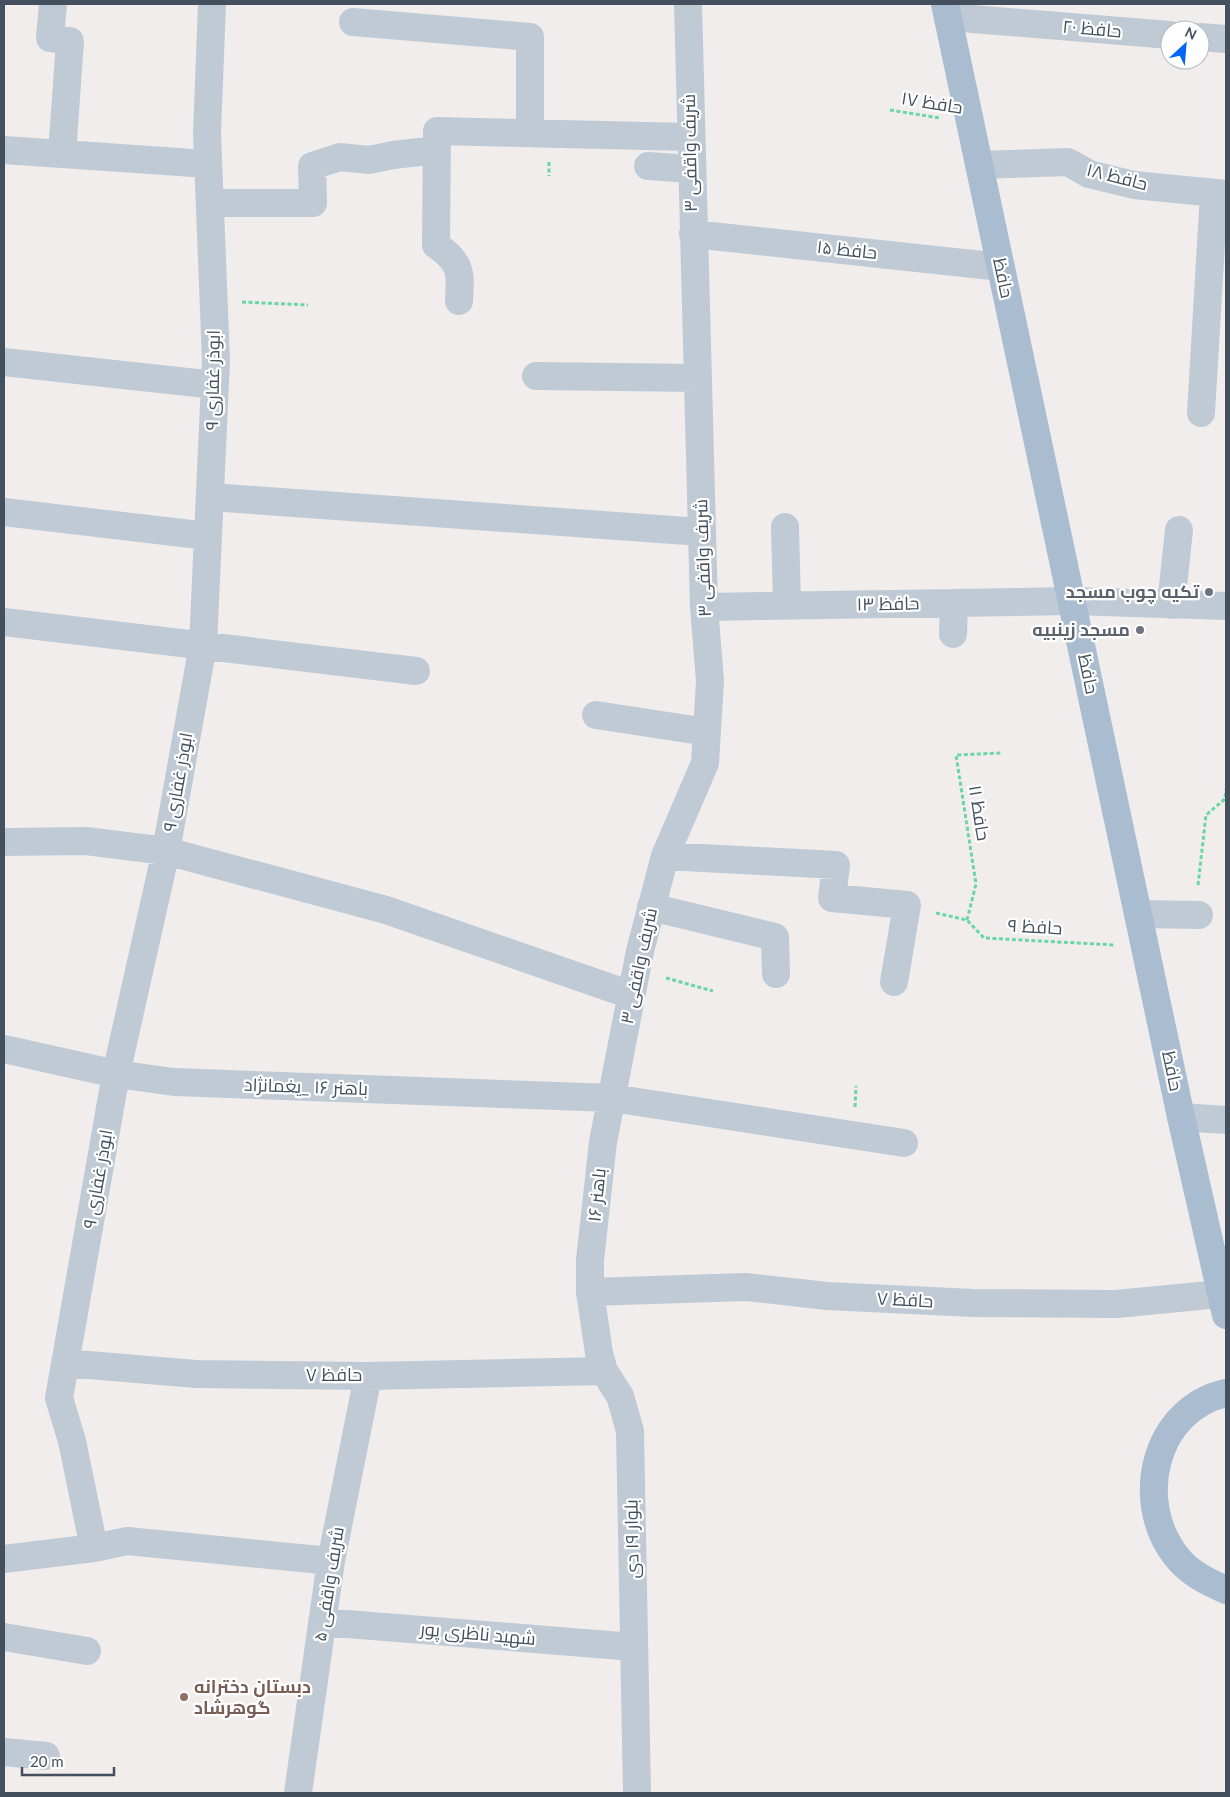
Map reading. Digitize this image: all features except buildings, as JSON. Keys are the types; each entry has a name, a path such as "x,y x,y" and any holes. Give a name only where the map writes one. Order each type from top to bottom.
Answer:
{"main road":[{"name":"حافظ","path":"946,10 1181,1117 1223,1305"},
{"path":"1226,1392 1189,1411 1168,1436 1155,1466 1152,1498 1160,1529 1176,1557 1200,1579 1226,1590"}],"street":[{"path":"53,4 50,38 70,41 62,154"},
{"name":"ابوذر غفاری ۹","path":"94,1548 72,1440 59,1398 116,1074 166,851 203,644 215,385 214,300 207,133 212,4"},
{"name":"شریف واقفی ۳","path":"612,1098 634,983 665,856 705,763 710,681 704,606 696,378 689,137 688,4"},
{"name":"حافظ ۲۰","path":"946,10 1014,22 1160,34"},
{"path":"353,22 530,36 530,133"},
{"path":"1210,38 1226,39"},
{"path":"459,301 461,274 451,256 436,245 437,131 689,137"},
{"path":"4,150 208,164"},
{"path":"210,202 313,203 312,166 340,157 369,160 437,150"},
{"name":"حافظ ۱۸","path":"979,166 1068,162 1089,174 1134,185 1220,193"},
{"path":"648,166 691,169"},
{"path":"1201,413 1220,193"},
{"name":"حافظ ۱۵","path":"692,234 1001,267"},
{"path":"4,362 215,385"},
{"path":"536,376 696,378"},
{"path":"210,497 702,532"},
{"path":"4,512 208,536"},
{"path":"785,526 787,605"},
{"path":"1172,605 1179,530"},
{"name":"حافظ ۱۳","path":"704,606 1072,601 1226,606"},
{"path":"953,634 954,603"},
{"path":"4,622 203,644 416,671"},
{"path":"596,715 707,732"},
{"path":"4,842 86,841 166,851 386,910 634,983"},
{"path":"665,856 836,865 832,898 907,905 894,982"},
{"path":"651,908 774,937 776,974"},
{"path":"1139,914 1199,916"},
{"name":"باهنر ۱۶ _یغمانژاد","path":"4,1049 116,1074 184,1082 612,1098 904,1143"},
{"name":"باهنر ۱۶","path":"590,1292 590,1260 603,1142 612,1098"},
{"path":"1181,1117 1226,1120"},
{"name":"حافظ ۷","path":"590,1292 746,1287 826,1296 953,1302 1223,1305"},
{"name":"بلوار ۱۹ دی","path":"590,1292 604,1371 620,1396 630,1431 637,1793"},
{"name":"حافظ ۷","path":"65,1363 196,1374 368,1376 604,1371"},
{"name":"شریف واقفی ۵","path":"298,1793 331,1561 368,1376"},
{"path":"5,1566 127,1541 331,1561"},
{"name":"شهید ناظری پور","path":"322,1622 634,1647"},
{"path":"4,1637 87,1651"},
{"path":"4,1752 46,1756"}],"path":[{"name":"حافظ ۱۷","path":"890,110 970,122"},
{"path":"214,300 308,305"},
{"name":"حافظ ۱۱","path":"967,920 976,884 956,755 1001,753"},
{"path":"1190,884 1199,884 1206,815 1225,799 1226,789"},
{"path":"933,912 967,920"},
{"name":"حافظ ۹","path":"967,920 984,938 1146,946"},
{"path":"634,983 713,991"}],"place":[{"name":"تکیه چوب مسجد","path":"1209,592"},
{"name":"مسجد زینبیه","path":"1140,630"},
{"name":"دبستان دخترانه گوهرشاد","path":"184,1697"}]}
